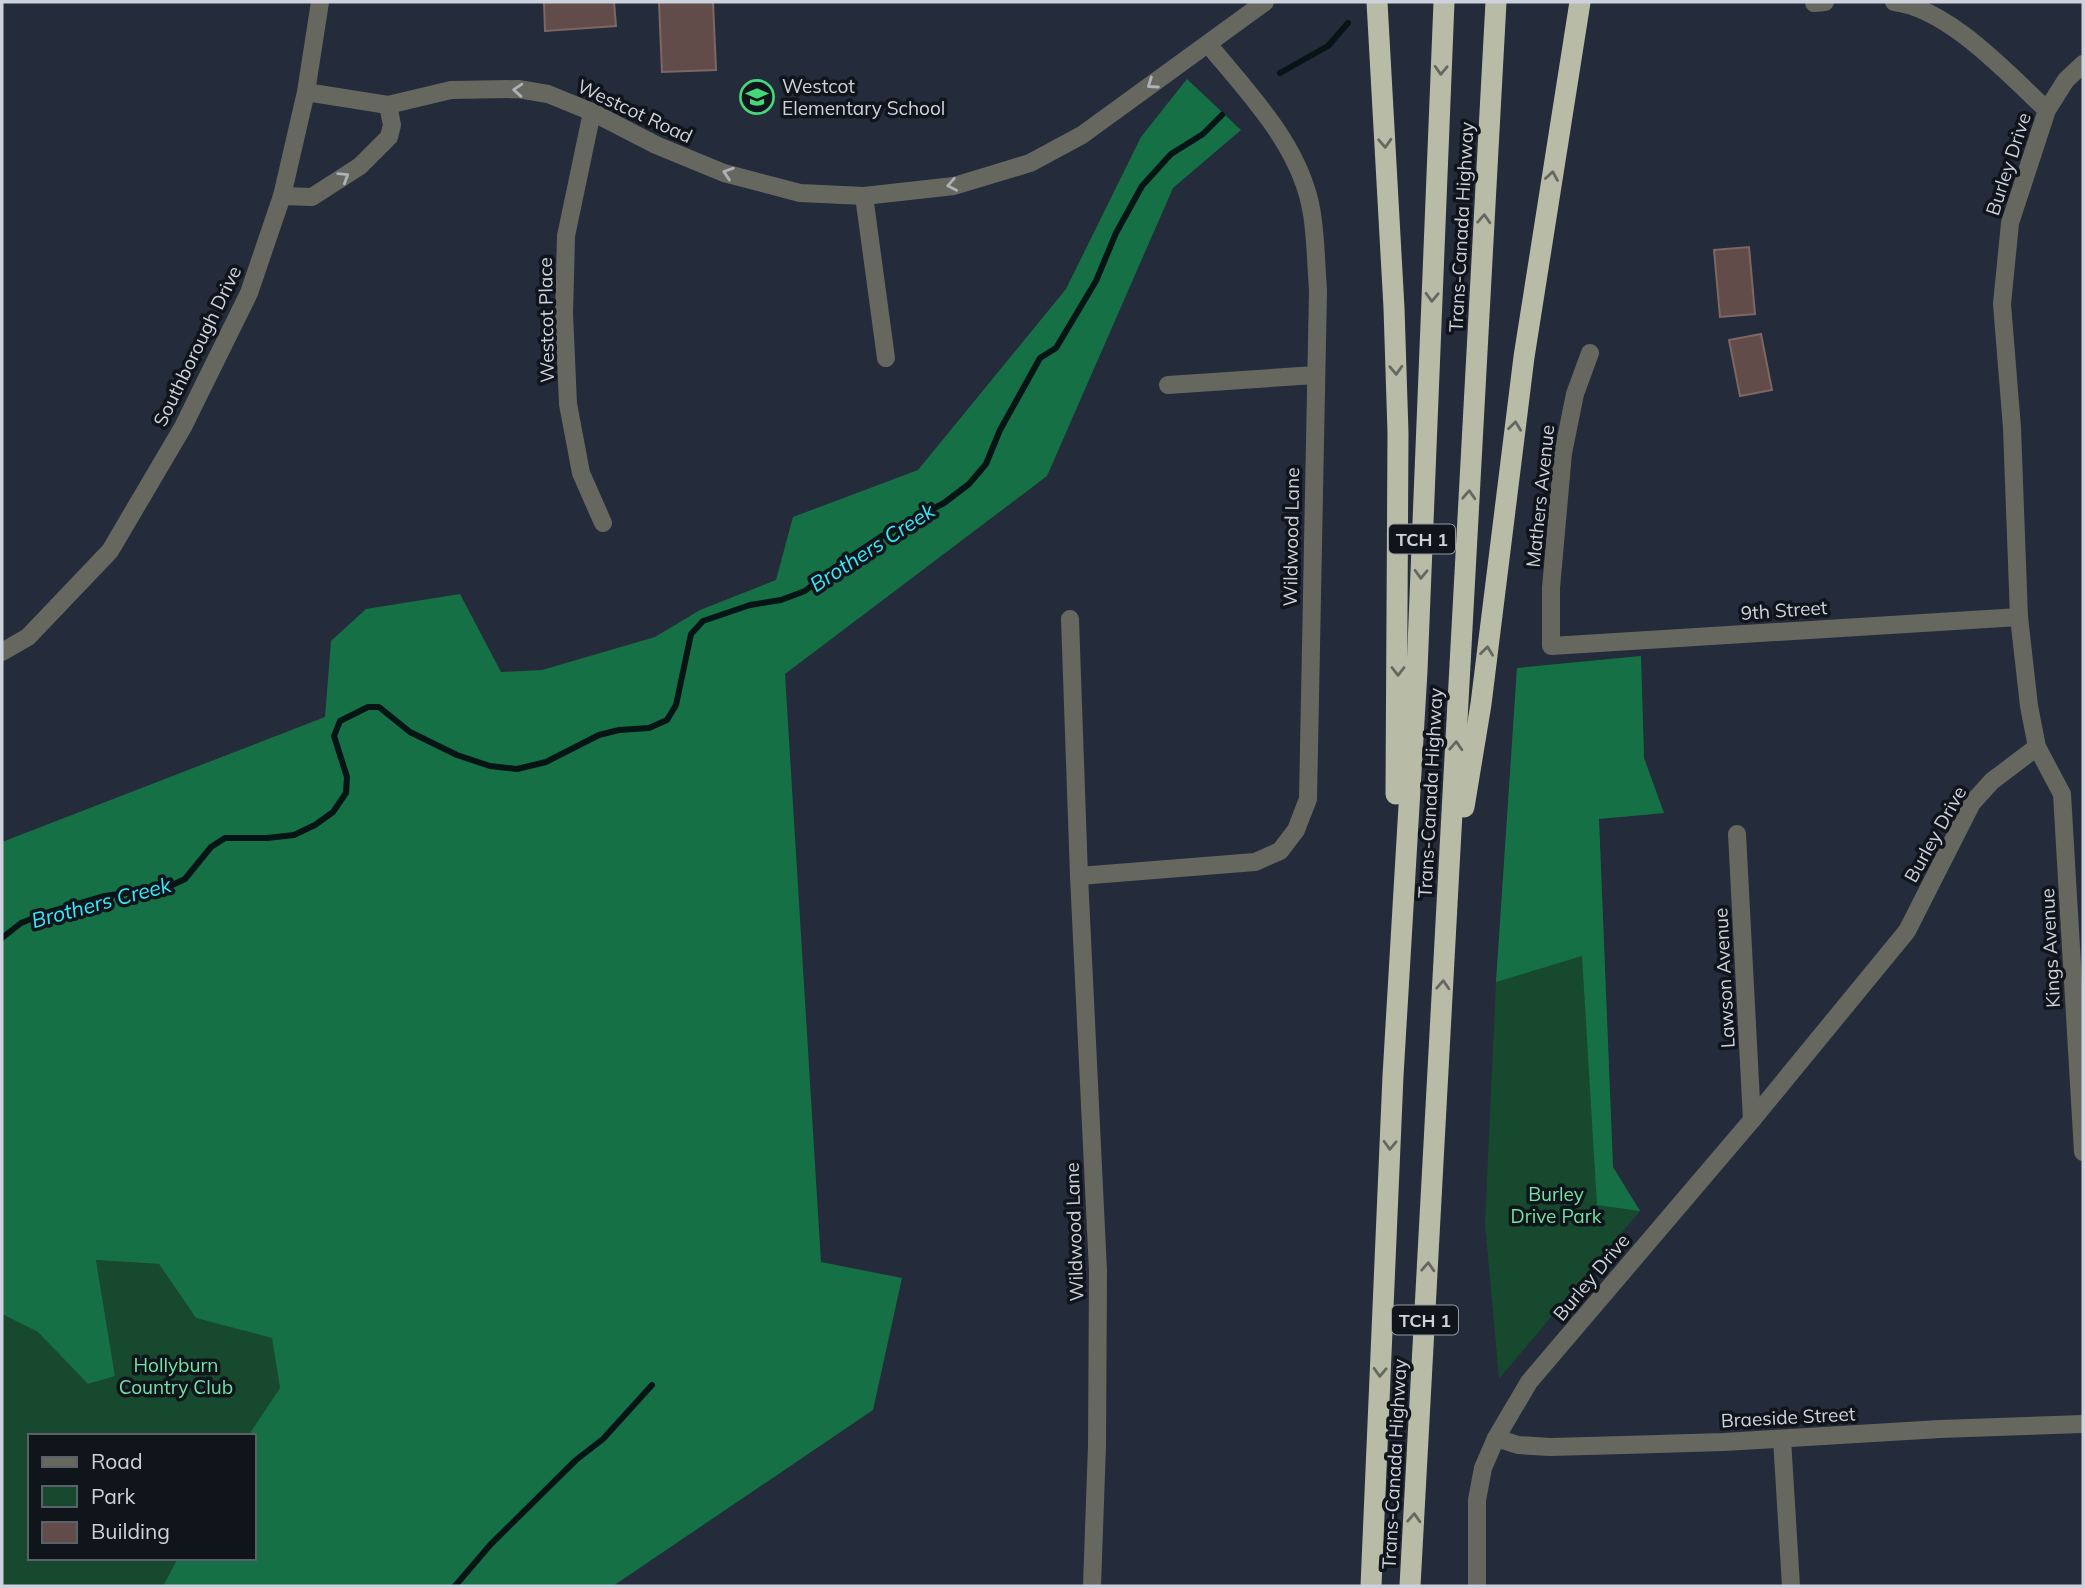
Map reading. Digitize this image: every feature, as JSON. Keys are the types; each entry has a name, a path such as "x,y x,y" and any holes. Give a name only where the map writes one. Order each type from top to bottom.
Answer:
{"highway":[{"path":"1377,2 1398,433 1393,1076"},
{"name":"Trans-Canada Highway","path":"1371,1586 1393,1076 1417,671 1444,2"},
{"name":"Trans-Canada Highway","path":"1410,1586 1496,2"},
{"path":"1447,912 1481,704 1524,357 1580,2"}],"street":[{"name":"Southborough Drive","path":"2,652 28,637 110,551 183,427 249,293 282,196 306,92 320,2"},
{"name":"Westcot Road","path":"306,92 387,105 451,90 518,89 548,94 656,145 724,173 800,193 864,196 954,186 1030,163 1082,135 1265,2"},
{"path":"1814,2 1825,2"},
{"path":"1894,2 1912,4 1952,26 2048,110"},
{"name":"Wildwood Lane","path":"1079,876 1255,862 1280,850 1296,830 1308,799 1318,290 1312,212 1296,162 1266,115 1208,44"},
{"name":"Burley Drive","path":"1496,1438 1530,1382 1907,932 1972,803 1992,781 2037,747 2029,706 2020,617 2012,428 2002,304 2010,223 2048,110 2066,80 2083,64"},
{"path":"282,196 312,197 360,166 389,136 392,125 387,105"},
{"name":"Westcot Place","path":"592,113 566,236 564,314 568,404 581,473 603,523"},
{"path":"864,196 886,359"},
{"name":"Mathers Avenue","path":"1551,646 1551,588 1565,441 1574,394 1590,353"},
{"path":"1168,385 1315,375"},
{"name":"9th Street","path":"1551,646 2020,617"},
{"name":"Wildwood Lane","path":"1070,619 1098,1271 1097,1445 1092,1586"},
{"name":"Kings Avenue","path":"2037,747 2062,794 2083,1152"},
{"name":"Lawson Avenue","path":"1737,834 1752,1120"},
{"name":"Braeside Street","path":"1496,1438 1518,1445 1550,1447 2083,1424"},
{"path":"1478,1586 1478,1500 1483,1468 1496,1438"},
{"path":"1782,1439 1791,1586"}],"green space":[{"path":"1187,79 1241,130 1173,188 1047,476 785,674 821,1262 902,1278 873,1410 613,1586 163,1586 177,1560 256,1560 256,1434 249,1434 280,1388 272,1338 196,1318 159,1264 96,1260 115,1376 88,1384 38,1332 2,1314 2,842 325,717 331,641 366,609 460,594 501,672 542,670 655,637 700,610 776,580 793,517 918,470 1066,289 1141,137"},
{"name":"Burley Drive Park","path":"1641,656 1644,758 1664,813 1599,819 1613,1167 1640,1211 1499,1379 1485,1223 1496,982 1517,668"},
{"path":"1641,656 1644,758 1664,813 1599,819 1613,1167 1640,1211 1597,1205 1582,956 1496,982 1517,668"},
{"name":"Hollyburn Country Club","path":"96,1260 159,1264 196,1318 272,1337 280,1388 249,1434 28,1434 28,1560 177,1560 163,1586 2,1586 2,1314 38,1332 89,1384 115,1375"}],"building":[{"path":"544,2 614,2 616,26 545,31"},
{"path":"659,2 713,2 716,70 662,72"},
{"path":"1749,247 1755,314 1720,317 1714,250"},
{"path":"1761,334 1772,390 1740,396 1729,340"}],"waterway":[{"name":"Brothers Creek","path":"1280,73 1328,46 1348,23"},
{"name":"Brothers Creek","path":"2,938 21,923 46,913 105,896 168,887 185,879 211,847 225,838 294,835 315,825 333,812 346,793 347,777 334,736 340,721 368,707 379,707 410,732 457,755 490,766 517,769 546,762 599,735 619,730 649,728 667,720 676,705 691,634 703,621 805,591 882,536 944,503 969,484 986,464 1000,430 1040,358 1056,348 1096,281 1116,233 1142,186 1171,154 1203,134 1222,115"},
{"path":"455,1586 491,1544 576,1460 603,1439 652,1385"}],"place":[{"name":"Westcot Elementary School","path":"757,97"}]}
